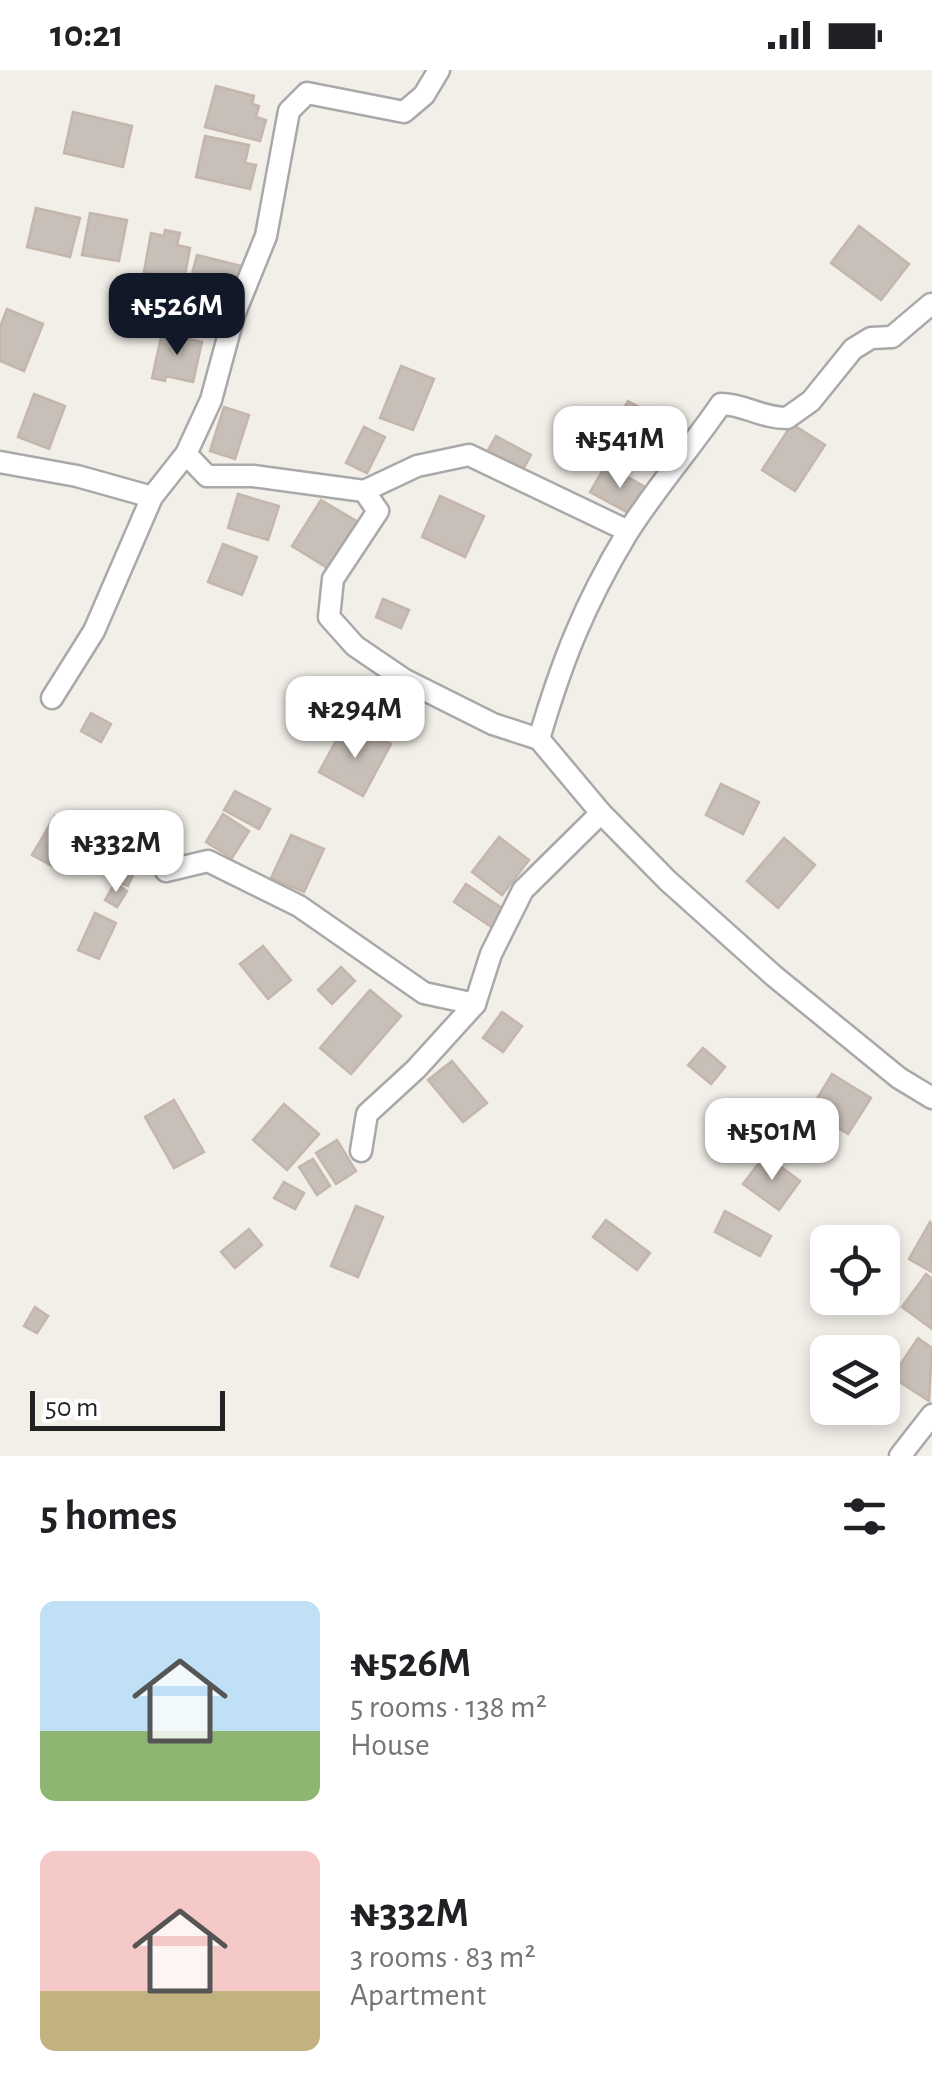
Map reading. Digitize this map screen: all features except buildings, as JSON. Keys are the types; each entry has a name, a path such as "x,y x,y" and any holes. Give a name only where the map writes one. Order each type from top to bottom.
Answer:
{"street":[{"path":"52,698 94,630 152,498 186,454 210,400 234,316 266,236 289,111 306,93 404,112 424,95 439,70"},
{"path":"539,739 562,658 590,599 628,531 720,404 735,404 762,416 788,418 810,401 852,349 871,338 892,337 931,298"},
{"path":"186,454 207,476 254,476 364,490 417,466 468,454 628,531"},
{"path":"0,462 77,476 152,498"},
{"path":"364,490 378,511 333,579 329,617 354,646 405,680 494,724 539,739 602,814 668,881 774,976 899,1078 932,1098"},
{"path":"360,1151 368,1114 416,1069 475,1004 491,954 524,890 602,814"},
{"path":"166,871 208,860 299,906 424,993 475,1004"},
{"path":"900,1456 932,1415"}]}
